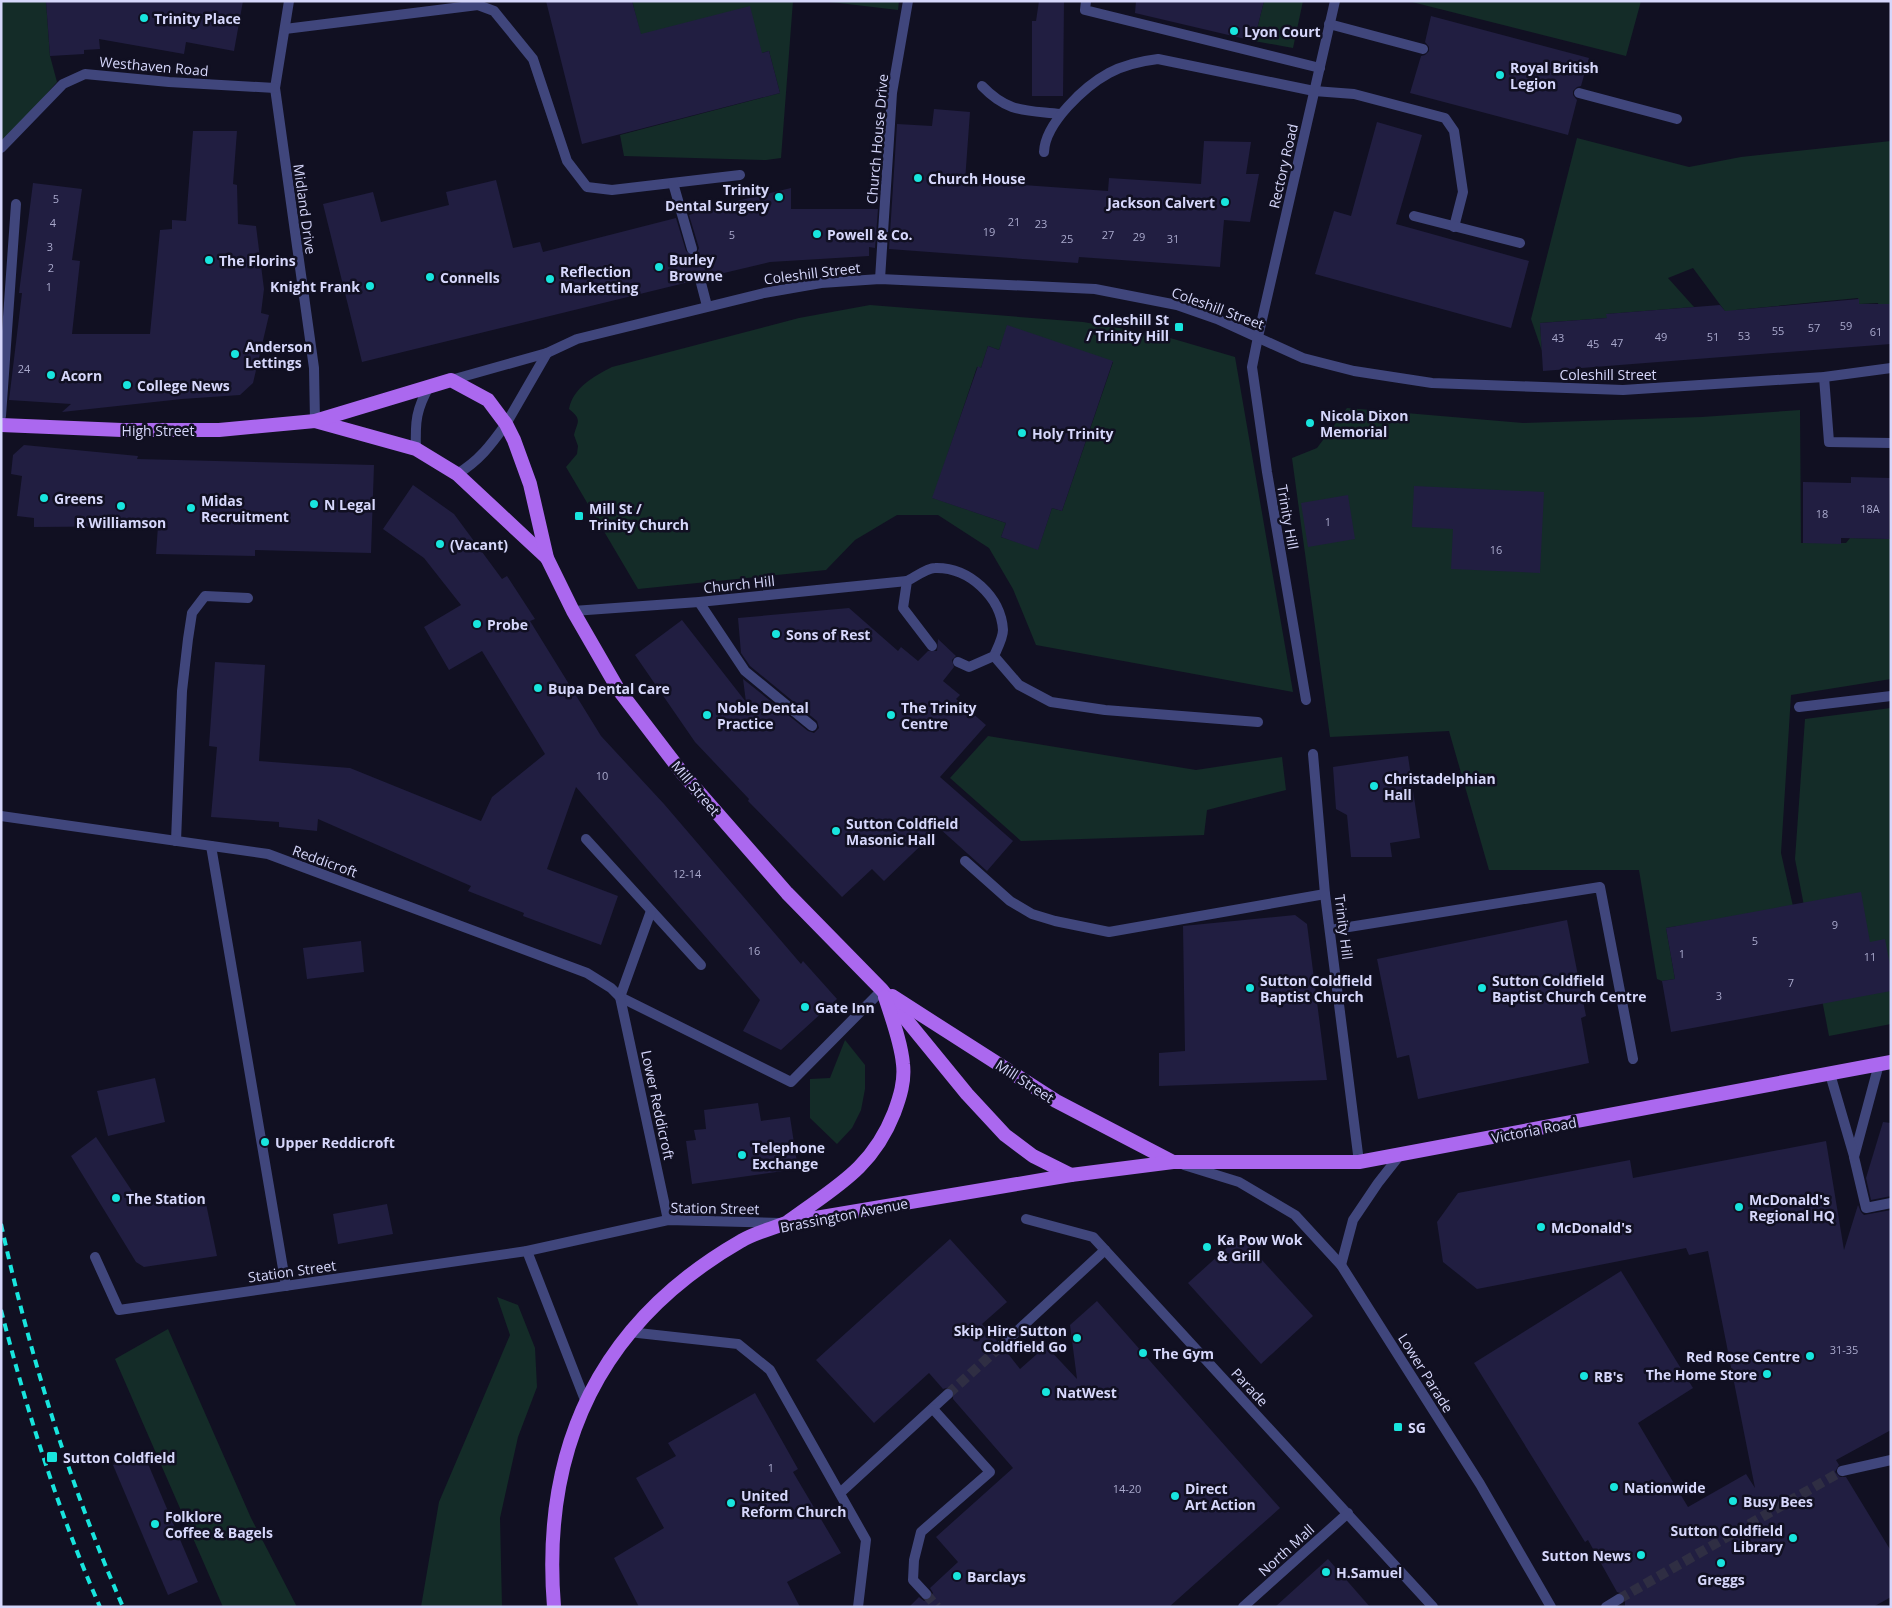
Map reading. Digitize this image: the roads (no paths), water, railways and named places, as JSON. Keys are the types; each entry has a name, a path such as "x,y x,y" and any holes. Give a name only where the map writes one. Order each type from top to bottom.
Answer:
{"main road":[{"name":"High Street","path":"1,425 122,430 219,430 315,421 451,380"},
{"path":"451,380 488,400 506,424"},
{"name":"High Street","path":"315,421 416,449"},
{"name":"Mill Street","path":"506,424 530,484 546,558 573,611 618,689 683,774 787,893 882,990 967,1094 1005,1135 1033,1156 1071,1175"},
{"name":"Mill Street","path":"416,449 456,474 546,558"},
{"name":"Mill Street","path":"882,990 1056,1101 1173,1162"},
{"name":"Mill Street","path":"786,1223 854,1173 873,1154 887,1131 901,1095 903,1064 896,1033 882,990"},
{"name":"Victoria Road","path":"1173,1162 1359,1162 1885,1063"},
{"name":"Brassington Avenue","path":"554,1607 550,1558 555,1510 563,1468 585,1400 604,1365 629,1332 693,1272 742,1240 786,1223 1071,1175 1173,1162"}],"street":[{"name":"Midland Drive","path":"289,1 275,88 314,368 315,421"},
{"name":"Church House Drive","path":"880,279 892,93 908,1"},
{"path":"1086,1 1084,10 1320,68"},
{"name":"Rectory Road","path":"1258,338 1334,1"},
{"path":"285,29 478,4 494,11 533,59 567,161 587,187 612,190 740,175"},
{"path":"1329,24 1423,49"},
{"path":"1044,152 1044,143 1060,114 1108,73 1137,61 1158,59 1314,91 1354,94 1445,118 1454,131 1463,192 1454,227"},
{"name":"Westhaven Road","path":"1,148 63,84 85,74 169,82 275,88"},
{"path":"982,86 996,100 1015,109 1060,114"},
{"path":"1579,93 1677,119"},
{"path":"673,183 692,249"},
{"path":"1,416 16,204"},
{"path":"1414,216 1520,243"},
{"path":"700,279 707,306"},
{"name":"Coleshill Street","path":"546,353 577,339 764,293 821,283 880,279 1095,289 1177,305 1303,358 1354,371 1432,384 1623,390 1824,377 1891,368"},
{"name":"Trinity Hill","path":"1258,338 1252,367 1267,472 1306,700"},
{"path":"456,474 474,464 488,450 506,424 546,353"},
{"name":"High Street","path":"451,380 546,353"},
{"path":"1824,377 1829,442 1891,443"},
{"path":"416,449 415,419 420,401 430,385"},
{"name":"Church Hill","path":"573,611 699,602 907,580 934,567 963,573 990,594 996,605 1003,631 994,656"},
{"path":"907,580 903,608 932,646"},
{"path":"176,841 182,691 192,613 205,596 248,598"},
{"path":"699,602 745,672 812,726"},
{"path":"958,662 968,667 994,656 1019,685 1051,702 1105,710 1258,722"},
{"path":"1799,708 1891,696"},
{"name":"Trinity Hill","path":"1313,754 1330,930 1359,1162"},
{"name":"Reddicroft","path":"1,816 268,854 587,973 612,988 620,997 791,1082 882,990"},
{"path":"586,839 701,965"},
{"path":"211,846 286,1286"},
{"path":"965,861 1010,901 1032,914 1055,921 1109,932 1326,894"},
{"path":"1330,930 1600,887 1633,1059"},
{"path":"620,997 651,910"},
{"name":"Lower Reddicroft","path":"620,997 668,1220"},
{"path":"1854,1157 1885,1063"},
{"path":"1830,1074 1854,1157 1866,1208 1891,1203"},
{"path":"1341,1265 1353,1220 1400,1155"},
{"name":"Lower Parade","path":"1173,1162 1239,1182 1295,1215 1341,1265 1480,1484 1551,1607"},
{"name":"Parade","path":"1026,1219 1093,1237 1433,1607"},
{"name":"Station Street","path":"95,1257 119,1310 527,1252 668,1220 786,1223"},
{"path":"1001,1346 1105,1250"},
{"path":"527,1252 585,1400"},
{"path":"629,1332 738,1344 770,1370 866,1540 858,1607"},
{"path":"840,1493 948,1394"},
{"path":"926,1594 913,1580 914,1560 921,1532 990,1472 933,1409"},
{"path":"1842,1471 1891,1460"},
{"name":"North Mall","path":"1243,1607 1348,1514"},
{"path":"1606,1607 1619,1599"}],"tunnel":[{"path":"948,1394 1001,1346"},
{"path":"1619,1599 1842,1471"},
{"path":"926,1594 937,1607"}],"railway":[{"path":"1,1224 38,1370 68,1466 103,1560 123,1607"},
{"path":"1,1310 44,1460 70,1534 100,1607"}],"place":[{"name":"Trinity Place","path":"144,18"},
{"name":"Lyon Court","path":"1234,31"},
{"name":"Royal British Legion","path":"1500,75"},
{"name":"Church House","path":"918,178"},
{"name":"Trinity Dental Surgery","path":"779,197"},
{"name":"Jackson Calvert","path":"1225,202"},
{"name":"Powell & Co.","path":"817,234"},
{"name":"The Florins","path":"209,260"},
{"name":"Burley Browne","path":"659,267"},
{"name":"Connells","path":"430,277"},
{"name":"Reflection Marketting","path":"550,279"},
{"name":"Knight Frank","path":"370,286"},
{"name":"Coleshill St / Trinity Hill","path":"1179,327"},
{"name":"Anderson Lettings","path":"235,354"},
{"name":"Acorn","path":"51,375"},
{"name":"College News","path":"127,385"},
{"name":"Nicola Dixon Memorial","path":"1310,423"},
{"name":"Holy Trinity","path":"1022,433"},
{"name":"Greens","path":"44,498"},
{"name":"N Legal","path":"314,504"},
{"name":"R Williamson","path":"121,506"},
{"name":"Midas Recruitment","path":"191,508"},
{"name":"Mill St / Trinity Church","path":"579,516"},
{"name":"(Vacant)","path":"440,544"},
{"name":"Probe","path":"477,624"},
{"name":"Sons of Rest","path":"776,634"},
{"name":"Bupa Dental Care","path":"538,688"},
{"name":"Noble Dental Practice","path":"707,715"},
{"name":"The Trinity Centre","path":"891,715"},
{"name":"Christadelphian Hall","path":"1374,786"},
{"name":"Sutton Coldfield Masonic Hall","path":"836,831"},
{"name":"Sutton Coldfield Baptist Church","path":"1250,988"},
{"name":"Sutton Coldfield Baptist Church Centre","path":"1482,988"},
{"name":"Gate Inn","path":"805,1007"},
{"name":"Upper Reddicroft","path":"265,1142"},
{"name":"Telephone Exchange","path":"742,1155"},
{"name":"The Station","path":"116,1198"},
{"name":"McDonald's Regional HQ","path":"1739,1207"},
{"name":"McDonald's","path":"1541,1227"},
{"name":"Ka Pow Wok & Grill","path":"1207,1247"},
{"name":"Skip Hire Sutton Coldfield Go","path":"1077,1338"},
{"name":"The Gym","path":"1143,1353"},
{"name":"Red Rose Centre","path":"1810,1356"},
{"name":"The Home Store","path":"1767,1374"},
{"name":"RB's","path":"1584,1376"},
{"name":"NatWest","path":"1046,1392"},
{"name":"SG","path":"1398,1427"},
{"name":"Sutton Coldfield","path":"52,1457"},
{"name":"Nationwide","path":"1614,1487"},
{"name":"Direct Art Action","path":"1175,1496"},
{"name":"Busy Bees","path":"1733,1501"},
{"name":"United Reform Church","path":"731,1503"},
{"name":"Folklore Coffee & Bagels","path":"155,1524"},
{"name":"Sutton Coldfield Library","path":"1793,1538"},
{"name":"Sutton News","path":"1641,1555"},
{"name":"Greggs","path":"1721,1563"},
{"name":"H.Samuel","path":"1326,1572"},
{"name":"Barclays","path":"957,1576"}]}
